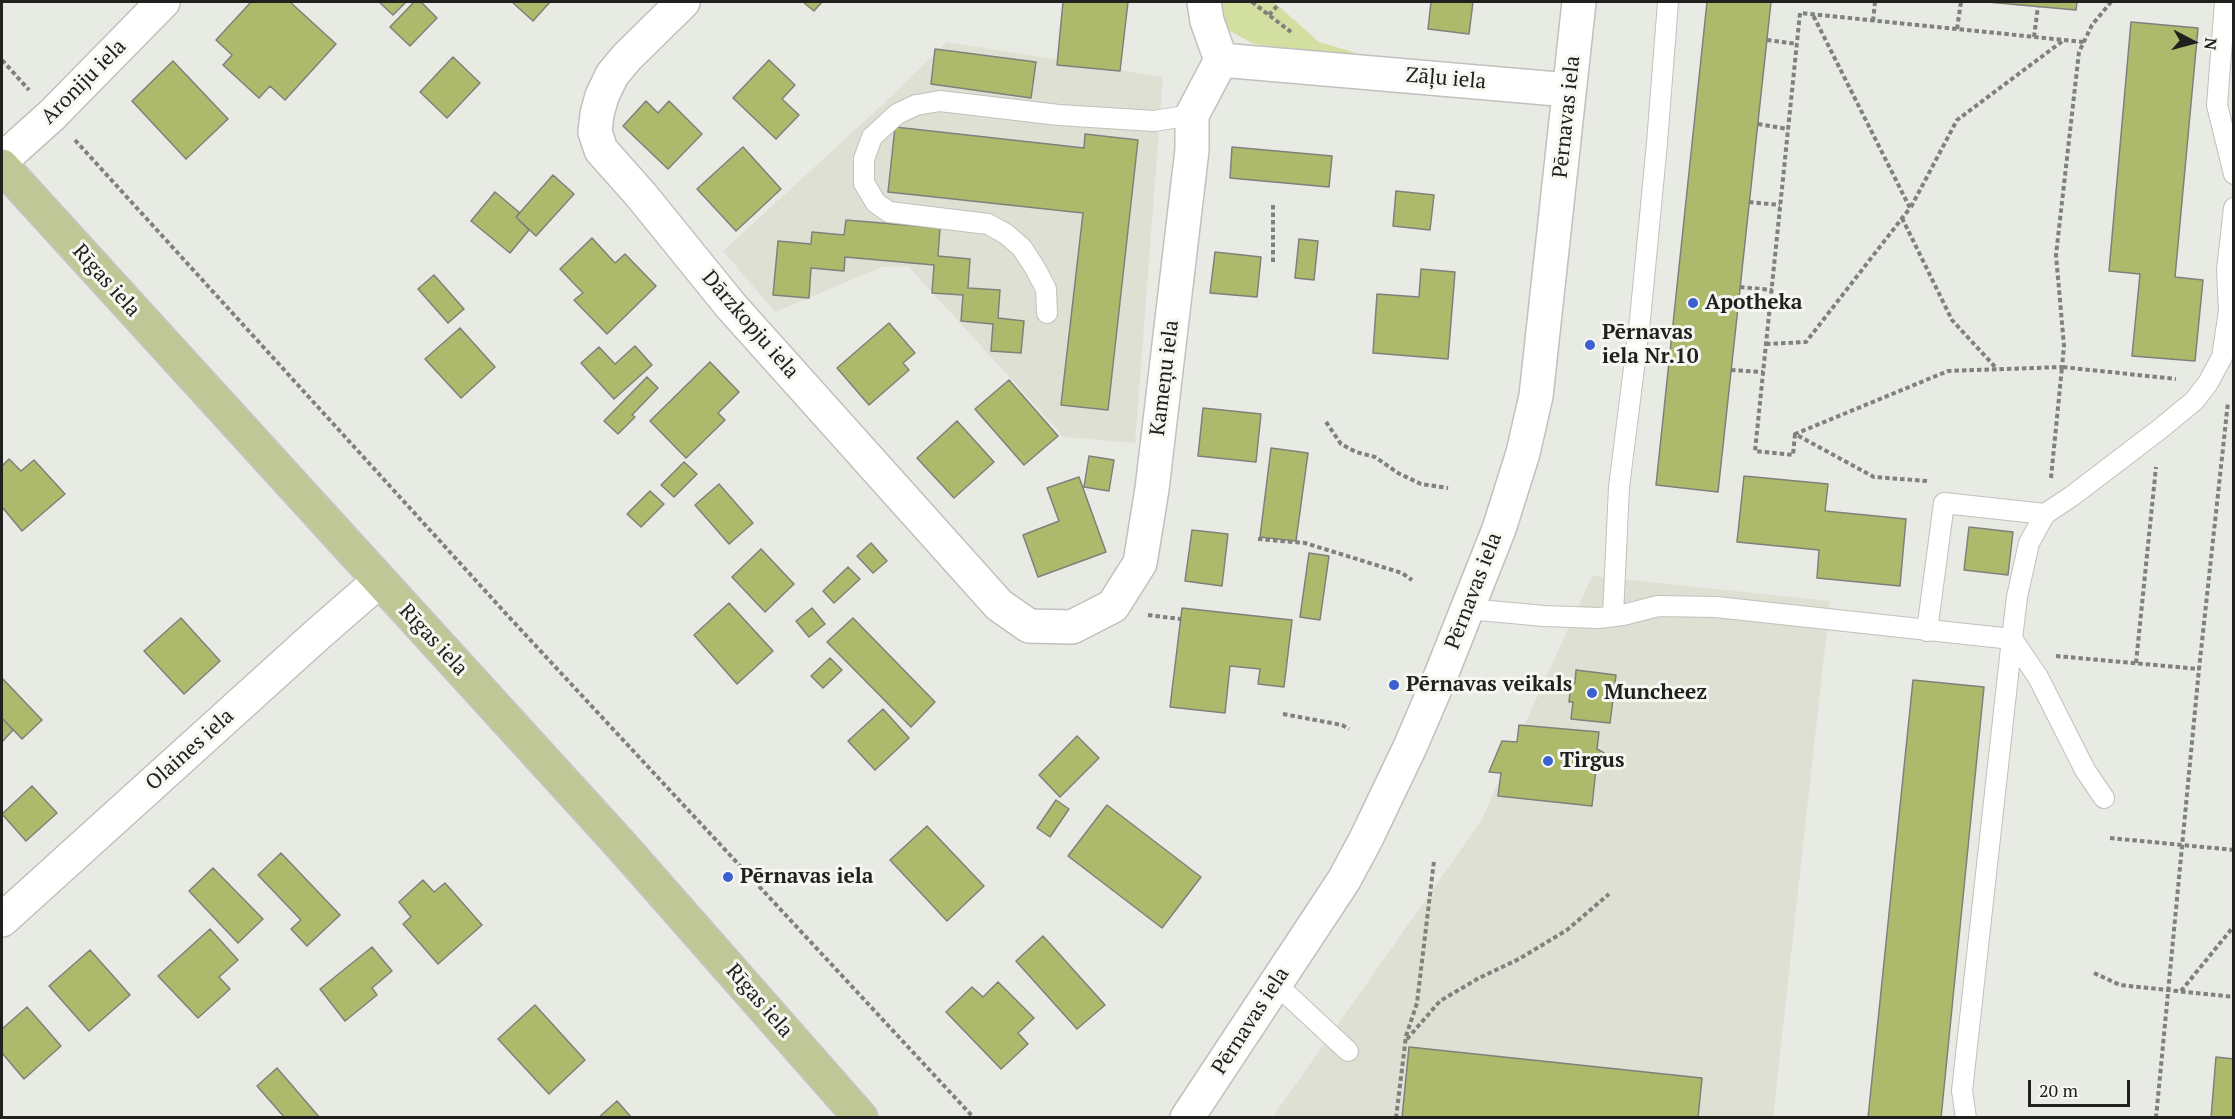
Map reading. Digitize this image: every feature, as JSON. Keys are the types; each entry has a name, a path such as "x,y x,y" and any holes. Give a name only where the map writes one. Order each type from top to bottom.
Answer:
{"main road":[{"name":"Rīgas iela","path":"2,166 690,922 861,1118"}],"street":[{"name":"Aroniju iela","path":"2,160 52,115 163,2"},
{"name":"Dārzkopju iela","path":"683,2 612,75 597,114 595,132 601,150 641,195 731,306 933,533 999,605 1029,626"},
{"path":"1204,2 1207,21 1221,60"},
{"name":"Pērnavas iela","path":"1187,1118 1344,880 1410,747 1499,529 1523,453 1536,396 1579,2"},
{"name":"Kameņu iela","path":"1029,626 1072,627 1113,606 1140,563 1153,477 1191,160 1192,115 1221,60"},
{"name":"Zāļu iela","path":"1221,60 1569,90"},
{"name":"Olaines iela","path":"2,920 379,581"}],"lane":[{"path":"1613,616 1619,488 1643,285 1668,2"},
{"path":"2225,2 2217,105 2234,174"},
{"path":"1047,313 1046,289 1022,248 1006,234 988,224 889,212 876,203 864,183 864,159 872,137 897,114 916,105 940,101 1059,115 1154,121 1192,115"},
{"path":"1966,1118 1962,1091 2017,597 2029,543 2045,514 2160,429 2194,401 2208,383 2222,357 2229,311 2227,270 2234,208"},
{"path":"1927,631 1944,503 2045,514"},
{"path":"1468,609 1544,616 1613,616 1658,606 1716,607 2012,639 2030,663 2085,770 2104,798"},
{"path":"1275,983 1348,1051"}],"path":[{"path":"1873,21 1875,2"},
{"path":"1957,29 1961,2"},
{"path":"2045,514 2050,492 2064,346 2056,255 2079,52 2092,25 2111,2"},
{"path":"1269,15 1278,5"},
{"path":"2034,37 2038,6"},
{"path":"1795,434 1793,454 1755,451 1800,13 2084,42"},
{"path":"1812,15 1910,208"},
{"path":"1767,40 1797,44"},
{"path":"1766,344 1806,342 1910,208 1957,120 2064,40"},
{"path":"2,60 517,626 974,1118"},
{"path":"1758,124 1788,129"},
{"path":"1749,202 1780,205"},
{"path":"1273,205 1273,264"},
{"path":"1902,218 1952,320 1997,369"},
{"path":"1740,287 1772,290"},
{"path":"1795,434 1948,371 2062,367 2208,383"},
{"path":"1731,370 1763,372"},
{"path":"2156,1118 2181,844 2229,399"},
{"path":"1326,422 1341,444 1356,452 1375,457 1398,473 1422,484 1448,488"},
{"path":"2136,663 2160,429"},
{"path":"1795,434 1874,477 1933,482"},
{"path":"1258,540 1305,543 1402,573 1412,580"},
{"path":"1144,614 1180,619"},
{"path":"2030,663 2046,656 2199,669"},
{"path":"1282,714 1342,725 1349,729"},
{"path":"2110,838 2234,850"},
{"path":"1396,1118 1405,1041 1417,1003 1434,861"},
{"path":"1405,1041 1440,1001 1479,978 1519,959 1566,930 1608,894"},
{"path":"2181,992 2234,926"},
{"path":"2094,973 2120,985 2234,997"}],"shaded area":[{"path":"947,42 1163,77 1135,443 1064,437 908,266 882,267 775,312 723,251"},
{"path":"1592,576 1830,601 1773,1117 1272,1118 1481,821"}],"green space":[{"path":"1216,2 1274,2 1319,42 1356,53 1342,56 1254,44 1230,31 1219,17"}],"building":[{"path":"251,2 290,2 336,44 285,100 270,86 259,98 223,65 232,55 216,40"},
{"path":"379,2 406,2 393,15"},
{"path":"414,2 421,2 437,18 410,46 390,27"},
{"path":"512,2 550,2 533,21"},
{"path":"803,2 822,2 814,11"},
{"path":"1063,2 1128,2 1120,71 1057,65"},
{"path":"1431,2 1473,2 1469,34 1428,29"},
{"path":"1707,2 1771,2 1718,492 1656,485"},
{"path":"1987,2 2077,2 2076,10"},
{"path":"2131,22 2198,28 2175,277 2203,280 2195,361 2132,356 2140,274 2109,271"},
{"path":"935,49 1036,62 1031,98 931,84"},
{"path":"453,57 480,83 447,118 420,92"},
{"path":"769,60 795,85 782,99 799,115 776,139 733,98"},
{"path":"173,61 228,119 186,159 132,101"},
{"path":"646,101 658,113 669,101 702,134 668,169 623,126"},
{"path":"895,127 1084,148 1085,134 1138,140 1108,410 1061,405 1083,213 888,192"},
{"path":"743,147 781,189 736,231 697,189"},
{"path":"1232,147 1332,156 1329,187 1230,178"},
{"path":"553,175 574,194 536,236 516,217"},
{"path":"1396,191 1434,195 1430,230 1393,226"},
{"path":"495,192 520,213 516,217 529,230 510,253 471,221"},
{"path":"846,220 940,228 938,256 970,259 968,288 1000,290 998,318 1024,321 1021,353 991,351 993,324 961,321 963,295 932,293 934,265 845,257 844,271 811,268 809,298 773,295 778,241 811,244 812,232 844,235"},
{"path":"592,238 615,263 625,254 656,286 607,334 574,300 583,293 560,269"},
{"path":"1299,239 1318,241 1314,280 1295,278"},
{"path":"1215,252 1261,257 1257,297 1210,293"},
{"path":"1421,269 1455,272 1448,359 1373,353 1377,294 1419,297"},
{"path":"434,275 464,309 448,323 418,289"},
{"path":"889,323 915,353 903,363 909,370 869,405 837,368"},
{"path":"460,328 495,367 461,398 425,359"},
{"path":"635,346 652,365 614,399 581,363 599,347 615,364"},
{"path":"710,362 739,392 718,413 725,420 686,458 650,421"},
{"path":"647,377 658,388 632,415 635,417 618,434 604,421"},
{"path":"1009,380 1058,436 1024,465 975,409"},
{"path":"1203,408 1261,414 1256,462 1198,456"},
{"path":"957,421 994,462 954,498 917,458"},
{"path":"1271,448 1308,453 1296,541 1260,537"},
{"path":"1089,456 1114,460 1109,491 1084,487"},
{"path":"9,459 21,471 34,460 65,494 22,531 2,507 2,466"},
{"path":"684,462 697,474 674,497 661,485"},
{"path":"1744,476 1828,484 1825,511 1906,519 1900,586 1817,578 1819,550 1737,542"},
{"path":"1079,477 1106,552 1038,577 1023,535 1059,521 1047,488"},
{"path":"719,484 753,523 729,544 695,505"},
{"path":"650,491 664,504 641,527 627,514"},
{"path":"1969,527 2013,532 2008,575 1964,570"},
{"path":"1192,530 1228,534 1222,586 1185,581"},
{"path":"871,543 887,561 873,573 857,556"},
{"path":"761,549 794,584 765,612 732,577"},
{"path":"1309,553 1329,556 1320,620 1300,617"},
{"path":"848,567 860,579 834,603 823,591"},
{"path":"729,603 773,651 737,684 694,635"},
{"path":"812,608 825,624 809,637 796,621"},
{"path":"1182,608 1292,620 1284,687 1258,684 1260,669 1230,666 1225,713 1170,707"},
{"path":"181,618 220,661 184,694 144,651"},
{"path":"853,618 935,702 911,727 827,642"},
{"path":"830,658 842,670 823,688 811,676"},
{"name":"Muncheez","path":"1576,670 1616,675 1610,723 1571,719 1573,702 1569,702 1571,683 1575,683"},
{"path":"2,678 42,720 22,739 2,718"},
{"path":"1913,680 1984,687 1941,1118 1868,1118"},
{"path":"883,709 909,738 875,770 848,741"},
{"path":"2,718 13,730 2,742"},
{"name":"Tirgus","path":"1519,725 1599,732 1597,749 1604,753 1602,768 1596,769 1592,806 1498,796 1501,773 1489,772 1502,741 1517,742"},
{"path":"1077,736 1099,758 1060,797 1039,775"},
{"path":"32,786 57,813 26,841 2,814"},
{"path":"1056,800 1069,809 1050,837 1037,828"},
{"path":"1107,805 1201,877 1162,928 1068,856"},
{"path":"927,826 984,886 947,921 890,860"},
{"path":"281,853 340,915 307,946 291,929 301,920 258,875"},
{"path":"213,868 263,919 238,943 189,891"},
{"path":"423,880 434,892 445,883 482,925 438,964 403,924 411,917 399,902"},
{"path":"210,929 238,960 219,977 230,989 198,1018 158,976"},
{"path":"1043,936 1105,1005 1077,1029 1016,961"},
{"path":"372,947 392,971 372,988 377,995 345,1021 320,989"},
{"path":"90,950 130,995 89,1031 49,986"},
{"path":"998,982 1034,1018 1018,1033 1028,1044 1001,1069 946,1012 972,987 983,997"},
{"path":"535,1005 585,1060 549,1094 498,1039"},
{"path":"27,1007 61,1046 24,1079 2,1053 2,1029"},
{"path":"1409,1047 1702,1078 1698,1118 1402,1118"},
{"path":"2216,1057 2234,1059 2234,1118 2211,1118"},
{"path":"277,1068 320,1118 285,1118 257,1086"},
{"path":"617,1101 632,1118 598,1118"}],"place":[{"name":"Apotheka","path":"1693,303"},
{"name":"Pērnavas iela Nr.10","path":"1590,345"},
{"name":"Pērnavas veikals","path":"1394,685"},
{"name":"Muncheez","path":"1592,693"},
{"name":"Tirgus","path":"1548,761"},
{"name":"Pērnavas iela","path":"728,877"}]}
